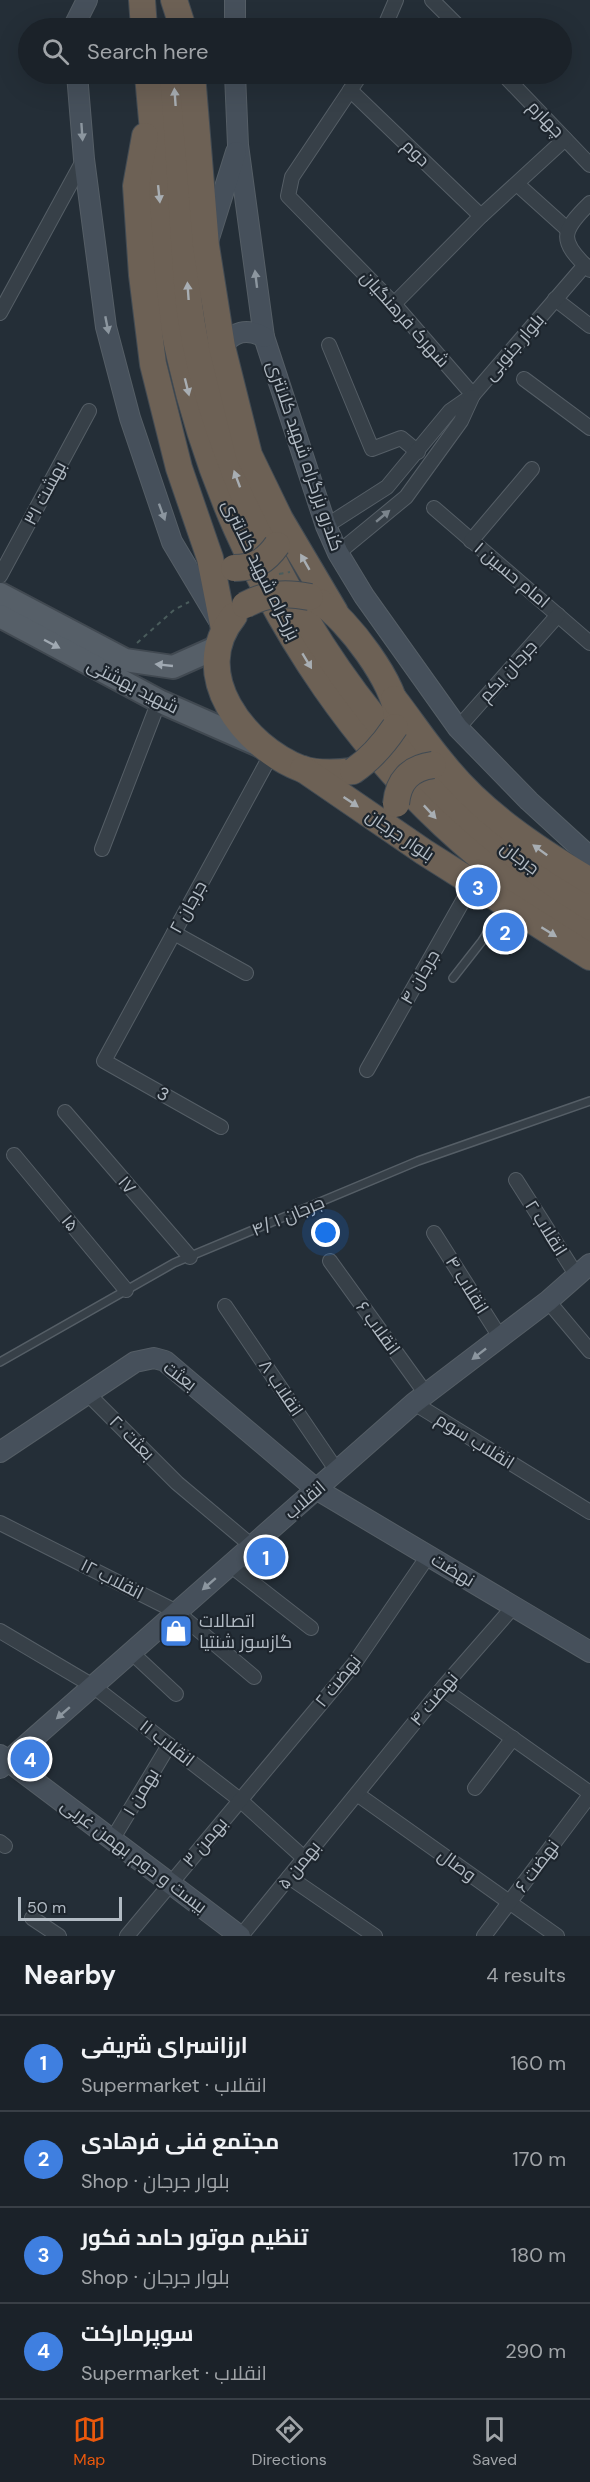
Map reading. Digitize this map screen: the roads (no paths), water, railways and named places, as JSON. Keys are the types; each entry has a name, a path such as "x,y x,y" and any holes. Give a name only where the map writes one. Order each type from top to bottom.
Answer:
{"highway":[{"path":"142,0 143,18"},
{"path":"169,0 170,18"},
{"path":"174,0 180,18"},
{"name":"بزرگراه شهید کلانتری","path":"149,84 170,306 192,408 233,521 277,610 319,680 371,748 438,821 496,871 585,922"},
{"name":"بزرگراه شهید کلانتری","path":"174,84 189,304 209,401 250,513 273,563 299,610 337,670 387,734 454,805"},
{"path":"193,84 206,246 222,346 249,455 280,519 334,612 366,650 397,712 439,766 500,821 552,859 590,881"},
{"name":"بزرگراه شهید کلانتری","path":"150,106 136,186 142,275 153,364 179,468 210,558 221,638"},
{"path":"210,558 221,565 234,568 247,568 259,564 270,555 277,544 280,519"},
{"path":"334,612 310,597 288,592 259,597 245,605 221,638 216,672 220,690 231,712 270,751 303,769 324,772 353,771 376,752 397,712"},
{"path":"424,852 405,827 396,804 397,792 406,776 421,766 439,766"},
{"name":"بلوار جرجان","path":"303,769 424,852 590,957"},
{"name":"جرجان","path":"454,805 520,861 585,922"}],"main road":[{"path":"72,0 73,18"},
{"path":"78,18 87,0"},
{"path":"235,0 235,18"},
{"path":"78,84 84,159 106,327 130,418 172,542 204,594 221,638"},
{"name":"کندرو بزرگراه شهید کلانتری","path":"235,84 238,146 264,337 338,553 364,596 458,728 529,801 590,857"},
{"path":"206,246 238,146"},
{"path":"222,346 240,332 249,331 264,337"},
{"name":"شهید بهشتی","path":"0,594 125,660 173,667 221,638"},
{"name":"شهید بهشتی","path":"0,616 159,701 270,751"},
{"path":"397,712 436,741 474,782 513,818 522,816 527,811 529,801"},
{"name":"انقلاب","path":"3,1762 420,1399 548,1301 583,1270"},
{"name":"بعثت","path":"0,1452 135,1362 154,1358 165,1362 316,1490"},
{"name":"نهضت","path":"316,1490 589,1649"},
{"name":"بیست و دوم بهمن غربی","path":"3,1762 240,1936"}],"street":[{"path":"388,18 396,0"},
{"path":"432,0 450,18"},
{"name":"شهرک فرهنگیان","path":"354,84 292,177 288,196 394,304 473,395"},
{"name":"چهارم","path":"513,84 590,165"},
{"name":"دوم","path":"350,90 482,216"},
{"path":"394,304 482,216 565,139"},
{"path":"0,313 84,159"},
{"path":"517,184 567,230 572,250 587,268"},
{"path":"567,230 572,220 590,203"},
{"name":"بلوار جنوبی","path":"473,395 555,299 587,268"},
{"name":"بلوار جنوبی","path":"555,299 590,326"},
{"path":"329,345 372,449 401,438 418,452"},
{"path":"524,379 590,428"},
{"path":"327,526 387,487 450,411 473,395"},
{"path":"338,553 406,497 461,421 473,395"},
{"name":"بهشت ۳۱","path":"0,576 89,411"},
{"path":"471,541 532,470"},
{"name":"امام حسین ۱","path":"434,508 590,643"},
{"name":"جرجان یکم","path":"458,728 558,615"},
{"path":"102,849 159,701"},
{"name":"جرجان ۲","path":"104,1061 270,751"},
{"name":"۴ جرجان","path":"367,1070 473,883"},
{"path":"174,933 246,973"},
{"name":"3","path":"104,1061 221,1127"},
{"name":"۱۷","path":"65,1112 190,1257"},
{"name":"۱۵","path":"14,1155 126,1290"},
{"name":"۲ انقلاب","path":"516,1180 583,1270"},
{"name":"۴ انقلاب","path":"435,1233 500,1337"},
{"name":"۶ انقلاب","path":"330,1261 420,1399"},
{"path":"548,1301 590,1351"},
{"name":"۸ انقلاب","path":"225,1306 337,1471"},
{"name":"۲۰ بعثت","path":"87,1393 177,1483 252,1546"},
{"name":"انقلاب سوم","path":"420,1399 535,1479 590,1512"},
{"name":"۱۲ انقلاب","path":"0,1523 177,1612 254,1677"},
{"name":"۲ نهضت","path":"240,1800 354,1664 428,1556"},
{"path":"230,1565 311,1628"},
{"name":"۴ نهضت","path":"357,1794 514,1606"},
{"name":"۱۱ انقلاب","path":"0,1631 93,1686 240,1800 304,1858"},
{"path":"131,1652 176,1694"},
{"path":"443,1689 589,1793"},
{"path":"475,1788 513,1738"},
{"name":"۱ بهمن","path":"112,1840 169,1745"},
{"name":"۶ نهضت","path":"484,1936 589,1793"},
{"name":"۵ بهمن","path":"240,1936 357,1794"},
{"name":"وصال","path":"357,1794 556,1936"},
{"name":"۳ بهمن","path":"127,1936 240,1800"},
{"path":"289,1877 375,1936"},
{"path":"32,1918 59,1936"}],"lane":[{"path":"453,978 505,905"},
{"name":"جرجان ۱ /۴","path":"0,1362 126,1290 190,1257 418,1161 590,1101"}],"place":[{"name":"تنظیم موتور حامد فکور","path":"478,887"},
{"name":"مجتمع فنی فرهادی","path":"505,932"},
{"name":"ارزانسرای شریفی","path":"266,1557"},
{"name":"اتصالات گازسوز شنتیا","path":"176,1631"},
{"name":"سوپرمارکت","path":"30,1759"}]}
